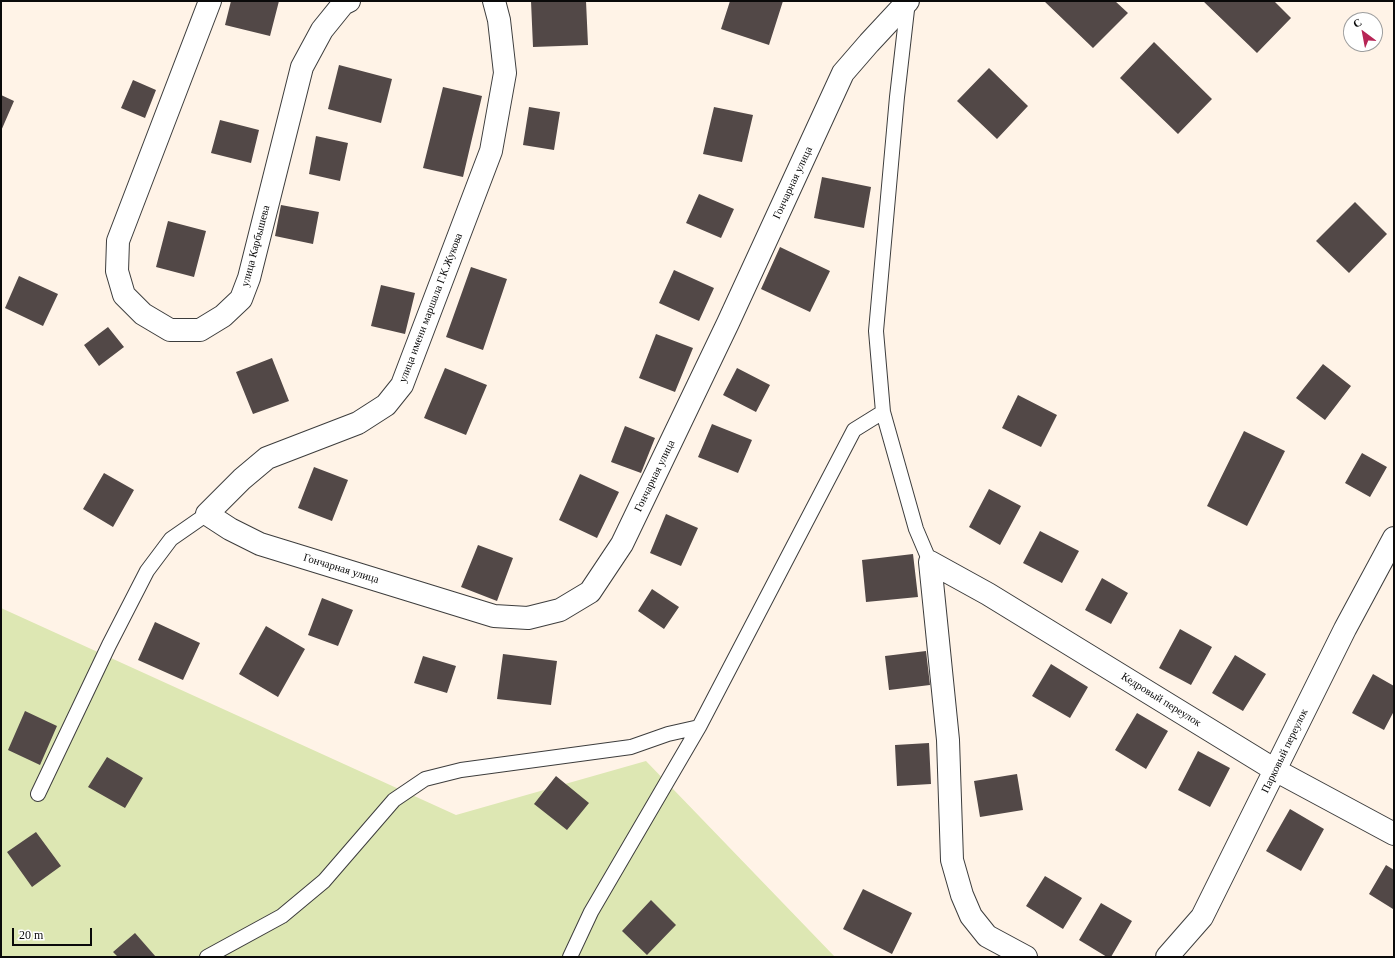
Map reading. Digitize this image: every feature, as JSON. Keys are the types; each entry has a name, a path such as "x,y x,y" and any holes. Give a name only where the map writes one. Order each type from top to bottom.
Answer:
{"street":[{"name":"улица Карбышева","path":"210,1 118,241 117,271 124,295 143,314 170,330 200,330 223,316 241,299 249,278 302,67 322,30 343,4 349,1"},
{"name":"улица имени маршала Г.К.Жукова","path":"207,514 242,479 267,458 358,423 386,404 402,384 491,151 505,73 499,20 494,1"},
{"name":"Гончарная улица","path":"207,514 230,529 260,544 494,616 528,618 560,610 590,592 622,544 728,323 843,73 908,1"},
{"name":"Парковый переулок","path":"1167,957 1202,917 1345,629 1394,538"},
{"name":"Кедровый переулок","path":"930,562 988,594 1275,770 1394,834"},
{"path":"930,562 948,740 952,860 962,895 972,916 987,936 1026,957"}],"lane":[{"path":"908,1 897,97 876,331 883,412 916,529 930,562"},
{"path":"570,957 591,912 699,727 854,430 883,412"},
{"path":"38,794 109,645 147,571 171,539 207,514"},
{"path":"207,957 282,916 324,881 394,800 425,779 461,770 631,748 668,734 699,727"}],"green space":[{"path":"1,608 456,815 646,761 835,957 1,957"}],"building":[{"path":"231,1 279,1 270,36 225,25"},
{"path":"531,1 586,1 588,45 533,47"},
{"path":"730,1 783,1 769,45 721,29"},
{"path":"1044,1 1115,1 1128,13 1093,48"},
{"path":"1203,1 1274,1 1291,18 1257,53"},
{"path":"1154,42 1212,99 1178,134 1120,78"},
{"path":"339,65 392,79 381,123 328,109"},
{"path":"989,68 1028,106 997,139 957,101"},
{"path":"133,80 156,90 145,118 121,108"},
{"path":"443,87 482,96 463,177 423,168"},
{"path":"1,95 14,101 1,131"},
{"path":"529,107 560,112 554,150 523,145"},
{"path":"714,107 753,115 742,162 703,154"},
{"path":"220,120 259,130 251,163 211,153"},
{"path":"316,136 348,143 340,181 309,174"},
{"path":"822,177 871,187 864,228 814,218"},
{"path":"699,194 734,209 721,238 686,223"},
{"path":"1355,202 1387,234 1349,273 1316,241"},
{"path":"281,205 319,212 313,244 275,236"},
{"path":"168,221 206,231 194,277 156,267"},
{"path":"780,247 830,271 810,312 761,289"},
{"path":"471,267 507,279 483,350 446,337"},
{"path":"674,270 714,288 699,321 659,303"},
{"path":"19,276 58,294 43,326 5,308"},
{"path":"381,285 415,293 405,334 371,326"},
{"path":"108,327 124,347 99,366 84,345"},
{"path":"656,334 693,348 675,392 639,378"},
{"path":"272,358 289,401 253,414 236,372"},
{"path":"1323,364 1351,386 1325,420 1296,398"},
{"path":"445,368 487,385 466,435 424,418"},
{"path":"737,368 770,385 756,412 723,395"},
{"path":"1018,395 1057,415 1041,447 1002,428"},
{"path":"712,424 752,440 738,473 698,457"},
{"path":"625,426 655,438 641,473 611,462"},
{"path":"1244,431 1285,451 1247,526 1207,506"},
{"path":"1362,453 1387,467 1370,497 1345,483"},
{"path":"314,467 348,480 332,521 298,508"},
{"path":"104,473 134,490 113,527 83,509"},
{"path":"580,474 619,492 597,538 559,520"},
{"path":"989,489 1021,506 1000,545 969,527"},
{"path":"666,514 698,528 681,566 650,553"},
{"path":"1040,531 1079,551 1062,583 1023,563"},
{"path":"478,545 513,558 497,601 461,587"},
{"path":"913,554 918,597 866,602 862,560"},
{"path":"1102,578 1128,593 1111,624 1085,610"},
{"path":"652,589 679,607 664,629 638,611"},
{"path":"322,598 353,610 338,646 308,635"},
{"path":"155,622 200,643 183,680 138,660"},
{"path":"266,626 305,649 278,697 239,674"},
{"path":"1180,629 1212,647 1191,685 1159,668"},
{"path":"926,651 930,685 889,690 885,656"},
{"path":"503,654 557,661 551,705 497,699"},
{"path":"1235,655 1266,674 1243,711 1212,693"},
{"path":"423,656 456,666 447,693 414,683"},
{"path":"1051,664 1088,687 1070,718 1032,696"},
{"path":"1373,674 1394,686 1394,711 1384,730 1352,713"},
{"path":"25,711 57,726 40,765 8,750"},
{"path":"1137,713 1168,731 1146,769 1115,750"},
{"path":"929,743 931,784 897,786 895,745"},
{"path":"1198,751 1230,768 1210,807 1178,790"},
{"path":"107,757 143,778 125,808 88,787"},
{"path":"1017,774 1023,810 980,817 974,781"},
{"path":"556,776 589,803 567,830 534,804"},
{"path":"1290,809 1324,829 1301,871 1266,851"},
{"path":"36,832 61,866 32,887 7,852"},
{"path":"1386,865 1394,870 1393,909 1369,894"},
{"path":"1045,876 1082,898 1063,929 1026,906"},
{"path":"863,889 912,913 892,954 843,929"},
{"path":"651,900 676,925 647,955 622,931"},
{"path":"1101,903 1132,921 1111,957 1107,957 1079,940"},
{"path":"135,933 156,957 118,957 113,952"}]}
